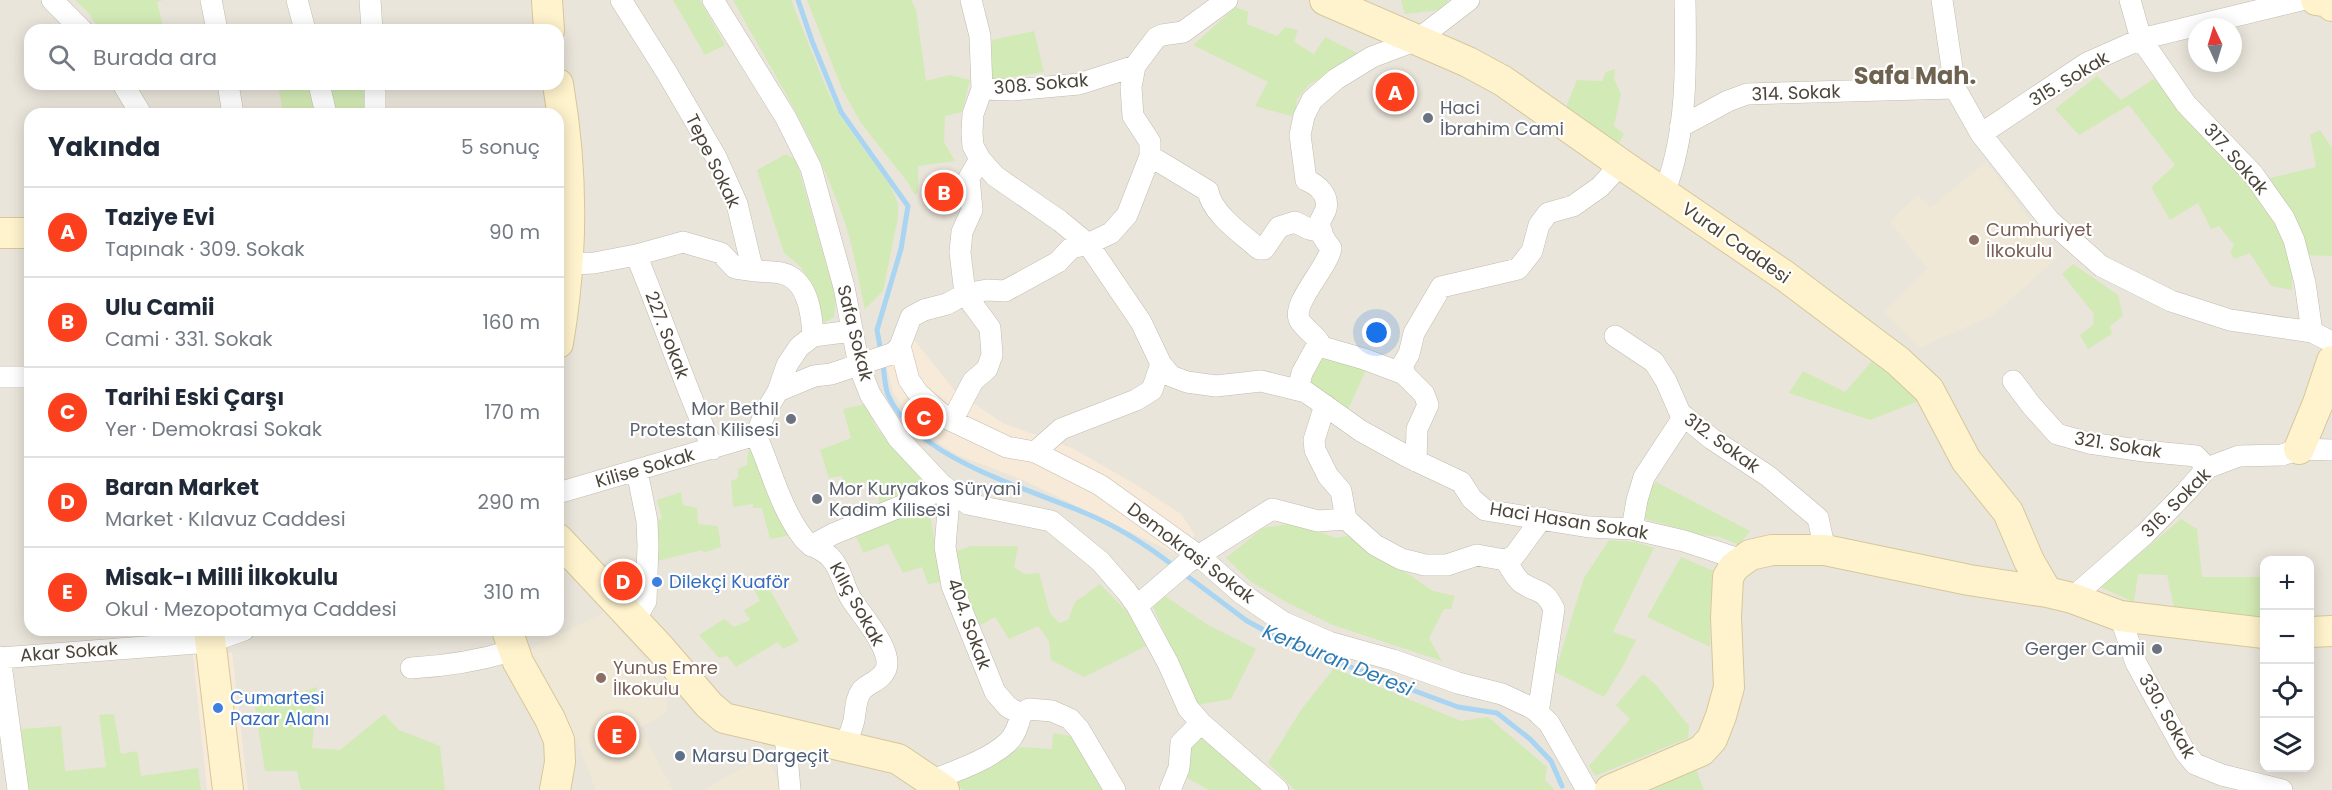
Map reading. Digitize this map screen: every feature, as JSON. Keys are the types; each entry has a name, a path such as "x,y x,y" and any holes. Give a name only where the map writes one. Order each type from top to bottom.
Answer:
{"street":[{"path":"52,0 76,24"},
{"path":"211,0 216,24"},
{"path":"297,0 303,24"},
{"path":"370,0 372,24"},
{"path":"547,0 549,24"},
{"name":"Tepe Sokak","path":"621,0 711,148 737,204 751,263 756,271"},
{"name":"Safa Sokak","path":"713,0 786,118 811,168 844,287 852,331 866,363 870,394 898,438 946,488 968,504 1051,521 1100,561 1137,606 1168,663 1188,708 1200,723 1278,790"},
{"path":"952,421 973,381 987,369 992,355 990,328 965,294 960,252 962,232 972,210 969,178 980,159 973,146 973,114 982,89 980,36 971,0"},
{"path":"778,391 814,376 831,374 897,350 911,316 947,304 965,294 1005,291 1058,262 1071,248 1088,244 1110,233 1127,215 1150,156 1150,142 1133,116 1131,87 1135,66 1156,38 1184,32 1227,0"},
{"name":"Vural Caddesi","path":"1325,0 1468,62 1503,81 1785,276 1898,361 1929,390 1966,460 2008,512 2029,561 2059,595"},
{"path":"1298,390 1302,373 1319,346 1319,342 1300,322 1298,313 1308,290 1330,255 1331,248 1322,237 1320,222 1327,202 1319,188 1306,180 1300,135 1312,100 1336,79 1372,57 1417,40 1469,0"},
{"path":"1664,193 1674,167 1686,82 1685,0"},
{"path":"1942,0 1955,88 1981,134 2049,220 2101,266 2171,301 2230,320 2312,332 2332,342"},
{"name":"317. Sokak","path":"2130,0 2141,39 2186,104 2253,174 2284,218 2294,240 2305,283 2312,332"},
{"name":"315. Sokak","path":"1981,134 2087,63 2141,39 2322,2"},
{"name":"308. Sokak","path":"982,89 1014,90 1079,84 1135,66"},
{"name":"314. Sokak","path":"1680,127 1728,101 1747,94 1955,88"},
{"path":"127,90 137,108"},
{"path":"229,90 232,108"},
{"path":"320,90 325,108"},
{"path":"375,90 375,108"},
{"path":"558,90 560,108"},
{"path":"564,146 570,191 569,264 564,297"},
{"path":"1150,156 1208,191 1210,201 1259,249 1264,249 1279,227 1295,222 1322,232"},
{"name":"Haci Hasan Sokak","path":"980,159 995,176 1060,221 1088,244 1141,322 1161,364 1171,376 1186,382 1216,386 1261,381 1306,392 1360,431 1461,482 1472,499 1485,510 1589,527 1632,529 1684,540 1742,560"},
{"path":"1404,374 1403,364 1409,354 1414,333 1441,287 1518,268 1532,250 1539,225 1548,213 1573,206 1600,187 1621,164"},
{"path":"0,233 24,233"},
{"path":"569,264 636,255 683,242 721,253 735,268 788,275 801,284 812,316 813,336"},
{"name":"227. Sokak","path":"636,255 672,343 694,407 713,449"},
{"path":"756,435 765,412 778,391 787,365 799,347 813,336 852,331"},
{"name":"312. Sokak","path":"1615,336 1654,362 1680,413 1712,439 1768,477 1818,518 1825,550"},
{"path":"1319,346 1364,358 1404,374 1425,394 1428,405 1417,429 1416,461"},
{"name":"Demokrasi Sokak","path":"897,350 909,380 918,393 952,421 1007,447 1035,452 1100,485 1193,560 1283,622 1329,642 1393,660 1458,683 1502,693 1538,713 1549,723 1587,790"},
{"path":"2299,449 2332,361"},
{"path":"1035,452 1061,429 1136,400 1152,390 1161,364"},
{"path":"0,377 24,377"},
{"name":"321. Sokak","path":"2013,381 2057,434 2089,443 2196,456 2207,468"},
{"path":"1325,405 1314,440 1315,450 1328,476 1341,492 1346,519 1375,544 1401,559 1425,565 1447,566 1477,555 1505,560 1514,556 1542,518"},
{"path":"1632,529 1636,500 1644,477 1684,416"},
{"name":"Kilise Sokak","path":"564,491 756,435"},
{"name":"Kılıç Sokak","path":"756,435 787,508 804,538 811,546 829,555 850,598 878,638 886,657 886,669 878,680 862,690 855,704 854,719 845,746"},
{"name":"316. Sokak","path":"2059,595 2145,534 2187,492 2207,468 2239,456 2282,455 2299,449 2332,450"},
{"path":"635,620 646,601 648,546 647,520 637,471"},
{"path":"811,546 833,534 946,488"},
{"name":"404. Sokak","path":"946,488 948,511 945,547 951,586 995,692 1008,707 1021,714"},
{"path":"1137,606 1193,560 1272,509 1318,521 1346,519"},
{"path":"564,545 635,620 709,705 724,718 898,759 937,786 1009,742 1017,728 1021,714 1029,709 1052,711 1070,719 1079,729 1115,790"},
{"path":"1610,790 1701,751 1712,739 1729,687 1726,618 1728,577 1734,567 1750,555 1772,550 1825,550 1969,580 2059,595 2120,616 2260,632"},
{"path":"1505,560 1521,582 1541,591 1549,599 1554,609 1538,713"},
{"name":"330. Sokak","path":"2120,616 2136,663 2185,752 2195,764 2222,775 2282,790"},
{"path":"2314,632 2332,631"},
{"path":"210,636 228,790"},
{"name":"Akar Sokak","path":"0,658 210,636"},
{"path":"411,668 446,666 482,660 510,640 518,662 559,740 560,762 555,790"},
{"path":"0,658 18,790"},
{"path":"1170,790 1179,768 1181,743 1200,723"},
{"path":"785,733 790,790"}],"shaded area":[{"path":"0,0 2332,0 2332,790 0,790"},
{"name":"Cumhuriyet İlkokulu","path":"1986,162 2058,257 1993,315 1919,348 1884,312 1928,269 1890,222 1918,195 1930,208"},
{"path":"911,336 955,391 1003,423 1072,448 1135,484 1181,514 1195,535 1182,557 1021,479 957,455 925,434 911,421 893,392 886,364"},
{"name":"Yunus Emre İlkokulu","path":"605,612 649,665 665,691 668,711 640,728 673,790 596,790 577,742 529,650 557,636 564,636 564,632"},
{"name":"Cumartesi Pazar Alanı","path":"232,652 248,790 207,790 193,655"},
{"path":"768,754 780,790 703,790"}],"green space":[{"path":"75,0 163,0 157,2 162,24 96,24 88,12"},
{"path":"673,0 700,0 725,45 705,55"},
{"path":"733,0 791,0 840,116 890,185 898,204 898,217 883,291 865,309 851,242 833,191 808,135"},
{"path":"807,0 911,0 916,9 926,81 950,75 970,80 962,112 945,116 944,142 955,161 918,166 918,192 915,195 909,184 861,123 842,89"},
{"path":"1401,0 1448,0 1447,9 1405,14"},
{"path":"1236,7 1248,12 1247,24 1277,36 1285,27 1298,30 1294,42 1314,54 1325,37 1359,54 1309,85 1297,99 1295,117 1255,106 1268,82 1193,45"},
{"path":"1034,31 1044,72 990,81 992,40"},
{"path":"1615,69 1614,79 1621,94 1614,126 1624,134 1616,148 1566,107 1577,80 1602,81 1606,72"},
{"path":"2097,76 2121,100 2154,79 2211,138 2249,183 2279,230 2290,257 2292,290 2271,286 2250,253 2234,259 2230,252 2234,245 2219,226 2211,229 2198,203 2170,220 2151,187 2175,165 2129,105 2079,135 2055,109"},
{"path":"279,90 313,90 318,108 282,108"},
{"path":"325,90 364,90 366,108 330,108"},
{"path":"2320,130 2332,148 2332,256 2306,255 2289,213 2270,178 2316,167 2310,135"},
{"path":"786,154 796,160 836,298 834,317 824,323 812,285 800,266 784,253 757,170"},
{"path":"2073,264 2118,295 2123,316 2110,326 2112,334 2088,349 2080,335 2093,325 2094,314 2062,274"},
{"path":"1329,356 1366,370 1347,412 1309,382 1320,360"},
{"path":"1873,360 1924,399 1870,420 1789,393 1803,371 1845,392"},
{"path":"865,404 876,427 929,487 880,504 874,482 843,484 842,476 829,478 820,450 851,438 843,409"},
{"path":"752,450 791,535 770,539 762,508 753,508 753,504 733,507 731,481 738,478 738,469 747,465 748,451"},
{"path":"1656,482 1750,531 1739,545 1720,537 1701,535 1639,517 1647,492"},
{"path":"681,492 683,505 697,508 698,524 718,526 721,547 703,553 702,550 653,562 650,521 662,519 657,500"},
{"path":"921,505 930,515 942,582 928,584 922,567 903,573 888,544 863,553 854,532"},
{"path":"2181,519 2197,529 2202,577 2260,577 2260,620 2174,608 2167,575 2138,574 2134,602 2100,587"},
{"path":"1288,524 1312,529 1336,538 1351,535 1433,591 1455,596 1451,609 1444,609 1429,638 1442,661 1333,625 1250,581 1226,558 1263,528"},
{"path":"1609,540 1635,542 1654,548 1613,632 1636,640 1604,697 1555,672 1584,578"},
{"path":"971,546 1018,546 1014,567 1024,574 1039,573 1050,613 1059,623 1068,620 1075,602 1100,584 1129,614 1146,646 1084,677 1051,660 1049,641 1038,626 1009,639 995,617 977,627 951,553"},
{"path":"1681,557 1714,571 1710,606 1710,647 1647,617"},
{"path":"766,583 799,641 783,649 778,642 736,667 727,656 719,658 699,635 724,619 734,627 750,620 744,610 760,601 753,587"},
{"path":"1165,596 1208,625 1256,649 1231,699 1197,705 1153,607"},
{"path":"1334,668 1461,721 1488,717 1547,767 1545,780 1555,790 1295,790 1268,763 1301,710"},
{"path":"1643,674 1656,685 1689,726 1688,738 1595,776 1589,766 1630,719 1616,705"},
{"path":"317,687 312,748 340,750 384,714 399,730 440,746 445,790 301,790 297,771 265,771 255,707"},
{"path":"114,714 121,754 137,751 141,776 198,768 201,790 27,790 21,729 61,726 65,771 106,767 99,715"},
{"path":"1053,733 1077,737 1105,790 963,790 952,782 1021,747 1052,749"},
{"path":"1208,735 1270,790 1209,790 1187,778 1190,744"},
{"path":"1696,769 1704,790 1652,790"}],"waterway":[{"name":"Kerburan Deresi","path":"798,0 841,112 908,206 901,249 877,330 881,352"},
{"name":"Kerburan Deresi","path":"882,361 889,397 904,419 924,438 948,455 976,469 1109,524 1143,544 1175,567"},
{"name":"Kerburan Deresi","path":"1183,573 1247,621 1294,646 1458,707 1497,713 1530,739 1551,761 1562,786"}],"place":[{"name":"Taziye Evi","path":"1395,92"},
{"name":"Haci İbrahim Cami","path":"1428,118"},
{"name":"Ulu Camii","path":"944,192"},
{"name":"Cumhuriyet İlkokulu","path":"1974,240"},
{"name":"Tarihi Eski Çarşı","path":"924,417"},
{"name":"Mor Bethil Protestan Kilisesi","path":"791,419"},
{"name":"Mor Kuryakos Süryani Kadim Kilisesi","path":"817,499"},
{"name":"Baran Market","path":"623,581"},
{"name":"Dilekçi Kuaför","path":"657,582"},
{"name":"Gerger Camii","path":"2157,649"},
{"name":"Yunus Emre İlkokulu","path":"601,678"},
{"name":"Cumartesi Pazar Alanı","path":"218,708"},
{"name":"Misak-ı Milli İlkokulu","path":"617,735"},
{"name":"Marsu Dargeçit","path":"680,756"}],"district":[{"name":"Safa Mah.","path":"1915,76"}]}
